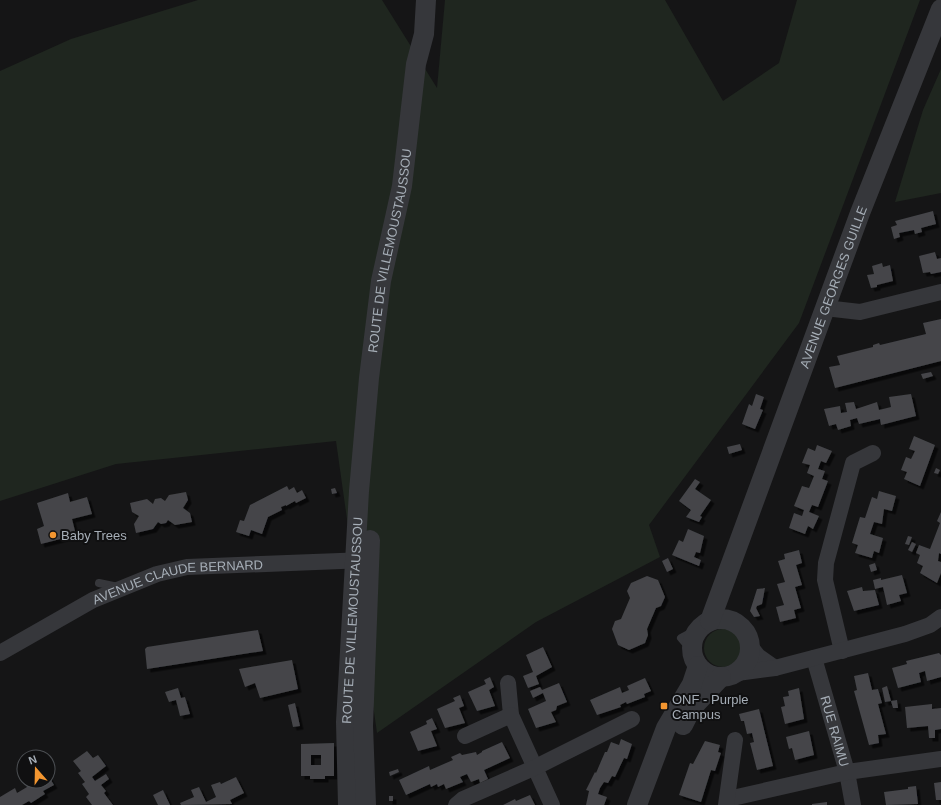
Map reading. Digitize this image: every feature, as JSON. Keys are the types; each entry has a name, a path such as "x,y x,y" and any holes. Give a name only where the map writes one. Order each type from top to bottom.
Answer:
{"street":[{"name":"ROUTE DE VILLEMOUSTAUSSOU","path":"366,805 363,726 363,560 359,491 369,378 381,281 402,186 416,64 415,1"},
{"name":"AVENUE GEORGES GUILLE","path":"705,624 730,567 860,214 932,42 941,9"},
{"path":"825,308 860,312 941,292"},
{"path":"842,651 825,580 826,564 853,463 874,453"},
{"name":"ROUTE DE VILLEMOUSTAUSSOU","path":"348,805 346,722 363,560"},
{"name":"AVENUE CLAUDE BERNARD","path":"0,653 93,600 157,574 187,567 363,560"},
{"name":"AVENUE GEORGES GUILLE","path":"730,567 727,599 733,622"},
{"path":"695,658 707,674 729,675 775,668 905,634 930,625 941,617"},
{"path":"637,805 666,728 692,684 695,658 694,638 705,624 724,619 733,622 744,630 750,646 758,656 775,668"},
{"path":"650,772 673,745 691,709 729,675 747,662 750,646"},
{"name":"RUE RAIMU","path":"814,658 847,772 853,805"},
{"path":"508,683 511,715 552,805"},
{"path":"465,736 511,715"},
{"path":"456,805 463,799 536,767 632,719"},
{"path":"735,740 727,802 847,772 941,759"}],"lane":[{"path":"99,583 121,588"}],"shaded area":[{"path":"198,0 382,0 437,88 445,0 665,0 723,101 779,63 797,0 920,0 799,323 649,525 660,557 536,622 377,733 336,441 116,464 0,501 0,71 71,39"},
{"path":"941,69 941,193 895,202 923,110"},
{"path":"723,629 733,632 739,638 742,648 739,658 733,664 723,667 713,664 707,658 704,648 707,638 713,632"}],"building":[{"path":"933,211 936,224 921,228 922,232 915,234 914,230 899,233 900,237 894,239 891,227 897,225 895,221"},
{"path":"935,252 937,259 941,258 941,272 931,274 930,272 923,273 919,256"},
{"path":"882,263 883,267 890,265 893,281 871,288 867,275 874,274 872,266"},
{"path":"941,319 941,361 835,388 829,367 840,365 837,356 873,347 873,345 879,343 880,345 926,334 923,323"},
{"path":"931,372 933,376 923,379 921,374"},
{"path":"756,394 764,397 760,409 763,410 755,429 742,424 749,404 752,406"},
{"path":"911,394 916,416 881,425 880,419 859,424 857,418 850,420 851,426 838,430 836,424 829,426 824,409 840,406 841,413 847,412 845,403 854,402 856,409 877,402 879,410 891,407 889,397"},
{"path":"914,436 935,445 920,486 904,479 907,472 901,470 906,457 911,459 915,451 909,449"},
{"path":"740,444 742,450 729,454 727,447"},
{"path":"817,445 832,451 826,463 821,461 818,469 825,471 822,479 828,481 818,507 812,505 809,512 819,516 813,529 808,526 805,534 789,528 794,513 802,516 804,510 794,506 802,486 809,488 814,476 807,473 810,465 802,463 808,448 815,451"},
{"path":"936,468 940,470 938,474 934,473"},
{"path":"695,479 700,482 695,489 711,500 700,516 702,517 699,522 686,517 691,510 679,501"},
{"path":"287,486 289,490 294,487 297,493 302,490 306,498 296,503 295,501 281,507 282,510 268,517 262,534 251,530 249,536 236,532 240,520 244,521 250,505"},
{"path":"335,488 337,493 332,494 331,489"},
{"path":"879,491 896,496 892,511 884,509 882,524 874,522 870,534 883,538 879,553 874,551 872,558 855,553 858,545 852,543 860,517 865,518 872,497 877,499"},
{"path":"186,492 188,500 183,508 190,513 192,522 175,525 168,520 166,523 161,524 158,522 153,529 136,533 134,524 139,516 132,512 130,503 147,499 153,504 155,499 161,498 165,501 169,495"},
{"path":"68,493 70,502 87,497 92,514 72,519 76,535 41,544 37,529 44,526 37,503"},
{"path":"941,512 941,554 939,553 938,561 941,562 941,573 937,583 920,573 923,566 917,563 920,555 916,553 919,545 930,549 940,523 937,521"},
{"path":"688,529 704,536 700,553 696,552 694,557 701,560 699,566 672,555 679,540 683,542"},
{"path":"908,536 912,537 909,545 905,544"},
{"path":"912,542 916,544 912,552 908,550"},
{"path":"799,550 802,563 796,565 802,585 795,587 801,608 794,610 796,618 780,622 776,607 784,605 777,584 785,582 778,561 785,559 784,554"},
{"path":"668,558 673,569 667,572 662,561"},
{"path":"875,563 877,570 871,572 869,565"},
{"path":"902,575 907,593 899,595 901,601 887,605 883,587 875,589 873,580 881,578 881,580"},
{"path":"647,576 658,580 665,597 661,606 656,608 647,629 648,635 645,643 629,650 618,645 612,629 615,621 621,619 630,598 627,591 631,583"},
{"path":"862,587 863,591 875,590 879,605 854,611 847,591"},
{"path":"765,588 762,604 756,608 760,616 754,617 750,611 757,589"},
{"path":"258,630 263,651 147,669 145,649 147,647"},
{"path":"543,647 552,667 536,676 539,684 528,688 523,676 533,672 526,655"},
{"path":"939,653 941,655 941,677 927,681 925,671 919,673 921,682 898,688 892,668 907,664 906,661"},
{"path":"292,660 298,689 260,698 255,683 245,687 239,669"},
{"path":"868,673 872,690 878,689 882,703 878,704 886,734 878,735 879,743 869,745 854,691 857,690 854,676"},
{"path":"490,677 494,687 489,690 495,706 477,711 468,692 486,684 484,680"},
{"path":"645,678 651,691 644,694 645,697 627,704 626,702 620,705 621,707 597,715 590,700 620,687 622,693 629,690 627,686"},
{"path":"559,683 567,702 557,706 556,710 551,712 556,722 536,728 528,709 546,701 543,693 533,698 530,691 540,687 542,690"},
{"path":"887,686 891,701 885,702 882,688"},
{"path":"178,688 181,698 185,697 190,714 180,716 176,700 169,702 165,692"},
{"path":"799,688 804,719 785,724 781,707 785,706 783,697 789,696 788,691"},
{"path":"460,695 464,706 459,708 465,723 445,728 437,709 455,701 453,698"},
{"path":"897,700 898,708 893,708 891,701"},
{"path":"295,703 300,726 293,727 288,705"},
{"path":"932,704 932,709 941,708 941,729 935,730 935,738 929,738 928,726 907,728 905,707"},
{"path":"759,709 773,766 757,770 750,743 754,742 752,733 747,734 744,721 741,721 739,714"},
{"path":"432,718 437,729 431,731 437,746 418,751 410,732 427,724 426,721"},
{"path":"809,731 814,755 795,760 792,748 789,749 786,737"},
{"path":"621,739 632,744 627,759 624,758 615,777 612,776 608,783 604,782 600,788 598,794 607,797 604,805 586,805 589,791 586,790 595,772 596,773 605,752 607,752 611,742 619,745"},
{"path":"705,741 720,745 718,752 721,753 715,771 711,770 701,802 679,795 690,763 693,764"},
{"path":"502,742 510,758 484,770 488,779 480,783 479,779 471,782 467,774 460,777 463,782 446,789 444,784 438,787 437,784 431,787 430,784 406,795 399,780 429,766 430,770 453,760 451,757 460,753 462,755 476,752 477,755 482,751"},
{"path":"334,743 334,776 325,776 325,779 310,779 310,776 301,776 301,744","holes":["311,755 321,755 321,765 311,765"]},
{"path":"87,751 93,758 98,755 106,766 92,777 95,781 106,774 109,779 101,785 106,791 104,793 113,805 92,805 86,797 89,794 82,784 85,782 78,773 81,771 73,761"},
{"path":"398,769 399,772 390,776 389,772"},
{"path":"236,777 244,793 230,800 232,804 181,805 180,803 194,797 191,790 199,787 206,802 216,797 211,785 220,782 221,784"},
{"path":"941,782 941,800 936,800 934,783"},
{"path":"916,786 918,804 886,805 884,792 908,789 908,787"},
{"path":"15,788 17,793 24,789 47,789 43,791 45,794 31,803 29,801 22,805 0,805 0,797"},
{"path":"163,790 170,805 158,805 153,795"},
{"path":"530,795 535,805 503,805 515,799 516,801"},
{"path":"389,796 393,796 393,801 389,801"},
{"path":"827,802 827,805 812,805 812,804"}],"place":[{"name":"Baby Trees","path":"53,535"},
{"name":"ONF - Purple Campus","path":"664,706"}]}
